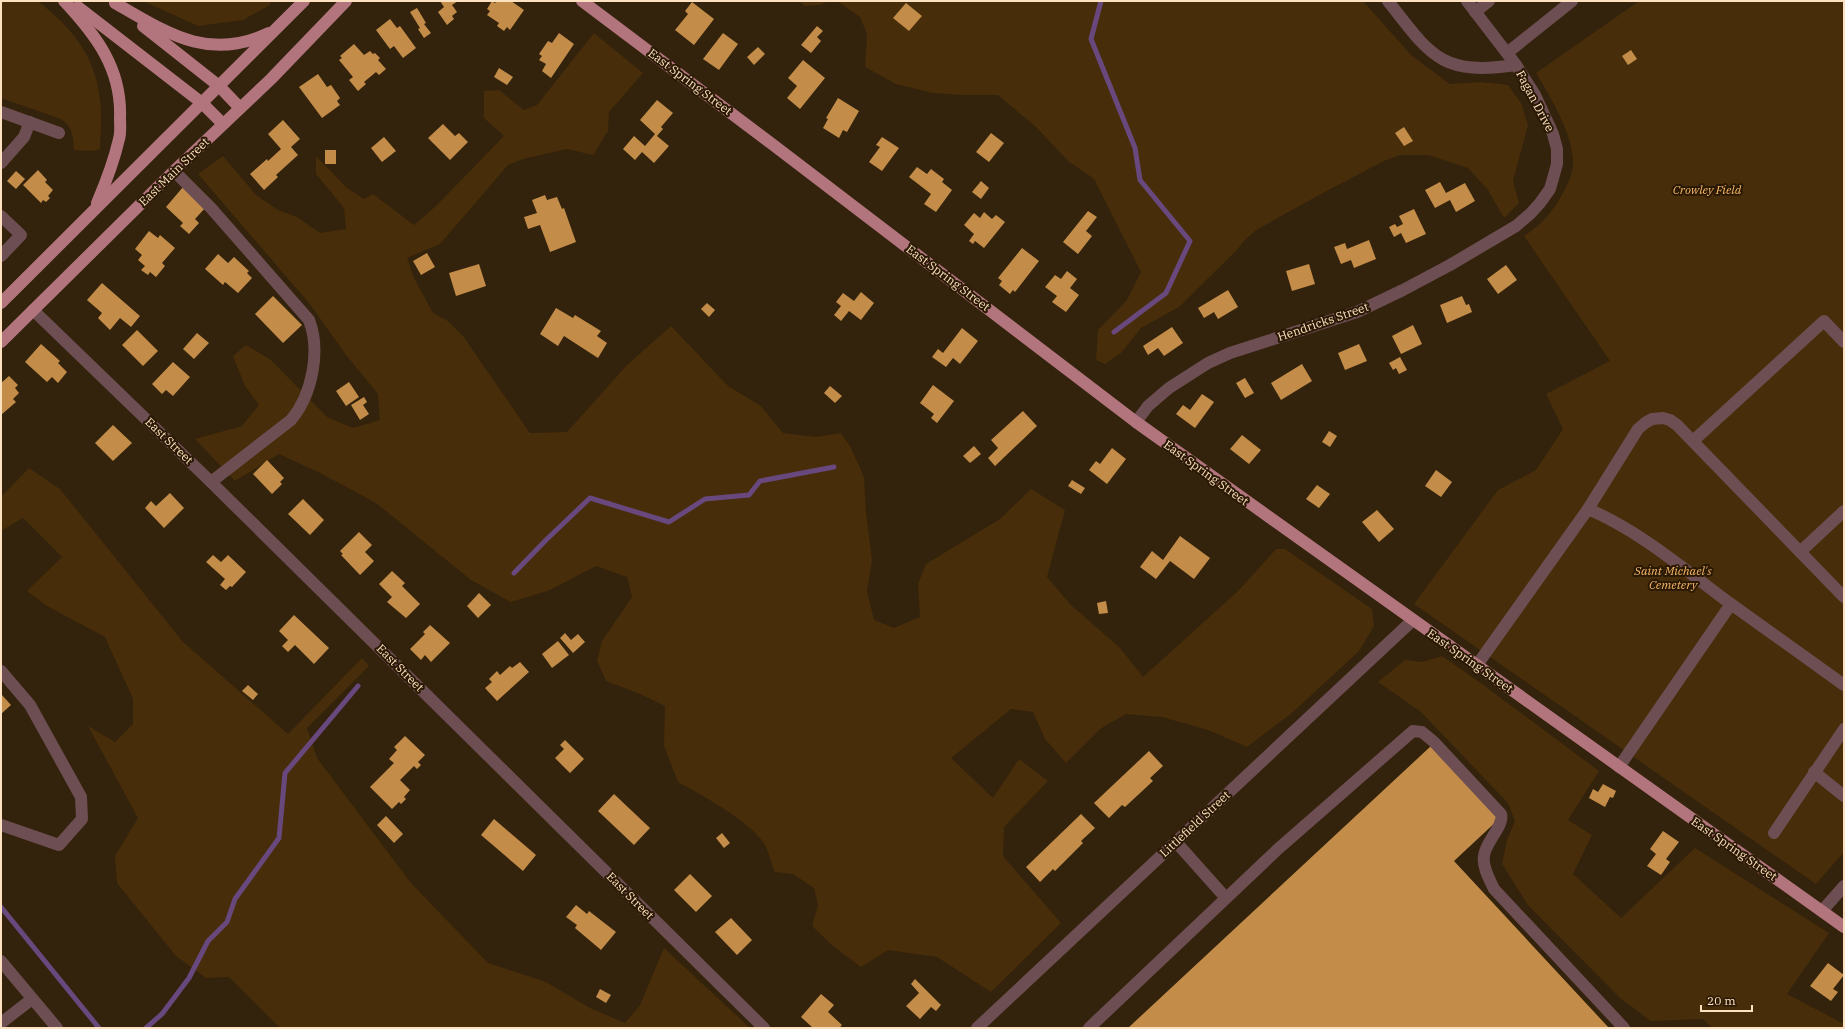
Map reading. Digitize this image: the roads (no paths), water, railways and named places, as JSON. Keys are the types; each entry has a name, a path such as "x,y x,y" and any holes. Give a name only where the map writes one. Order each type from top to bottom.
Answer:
{"main road":[{"path":"64,1 95,36 105,53 116,78 121,108 120,138 111,168 96,207"},
{"path":"70,1 202,103 223,124"},
{"path":"1,303 304,1"},
{"name":"East Main Street","path":"1,342 174,171 271,79 346,1"},
{"name":"East Spring Street","path":"582,1 766,139 1136,422 1844,927"},
{"path":"114,2 170,34 191,42 212,46 241,44 277,29"},
{"path":"114,2 219,86 240,108"}],"street":[{"path":"1388,1 1418,40 1444,61 1473,68 1489,69 1516,65"},
{"name":"Fagan Drive","path":"1467,1 1516,65 1535,96 1548,122 1557,149 1557,164 1550,189 1530,214 1516,226"},
{"path":"1475,12 1489,1"},
{"path":"1507,53 1572,1"},
{"path":"1,112 60,133"},
{"path":"1,163 24,137 30,122"},
{"path":"174,171 211,208 309,320 314,341 308,386 297,413 291,420 211,482"},
{"path":"1,216 21,235 1,256"},
{"name":"Hendricks Street","path":"1136,422 1148,406 1169,388 1208,363 1230,353 1357,312 1450,265 1516,226"},
{"name":"East Street","path":"33,310 211,482 764,1028"},
{"path":"1693,441 1824,320 1844,342"},
{"path":"1477,666 1588,509 1638,429 1645,423 1657,418 1670,420 1693,441 1844,597"},
{"path":"1588,509 1609,518 1650,544 1844,685"},
{"path":"1800,552 1844,511"},
{"path":"1619,767 1731,604"},
{"name":"Littlefield Street","path":"977,1028 1413,620"},
{"path":"1,671 30,705 81,797 82,819 59,845 1,825"},
{"path":"1774,833 1844,729"},
{"path":"1089,1028 1278,849 1413,731 1422,732 1434,742 1502,814 1503,818 1489,842 1483,857 1487,873 1494,889 1624,1028"},
{"path":"1814,772 1844,796"},
{"path":"1176,842 1226,897"},
{"path":"1822,911 1844,886"},
{"path":"1,961 57,1028"},
{"path":"2,1020 32,999"}],"waterway":[{"path":"1101,1 1091,39 1135,148 1140,180 1190,241 1166,293 1114,332"},
{"path":"514,573 590,498 669,522 705,499 749,495 760,481 834,467"},
{"path":"146,1028 162,1014 189,978 208,941 227,922 235,899 279,838 285,773 358,686"},
{"path":"1,907 99,1028"}],"park label":[{"name":"Crowley Field","path":"1707,190"},
{"name":"Saint Michael's Cemetery","path":"1673,578"}]}
